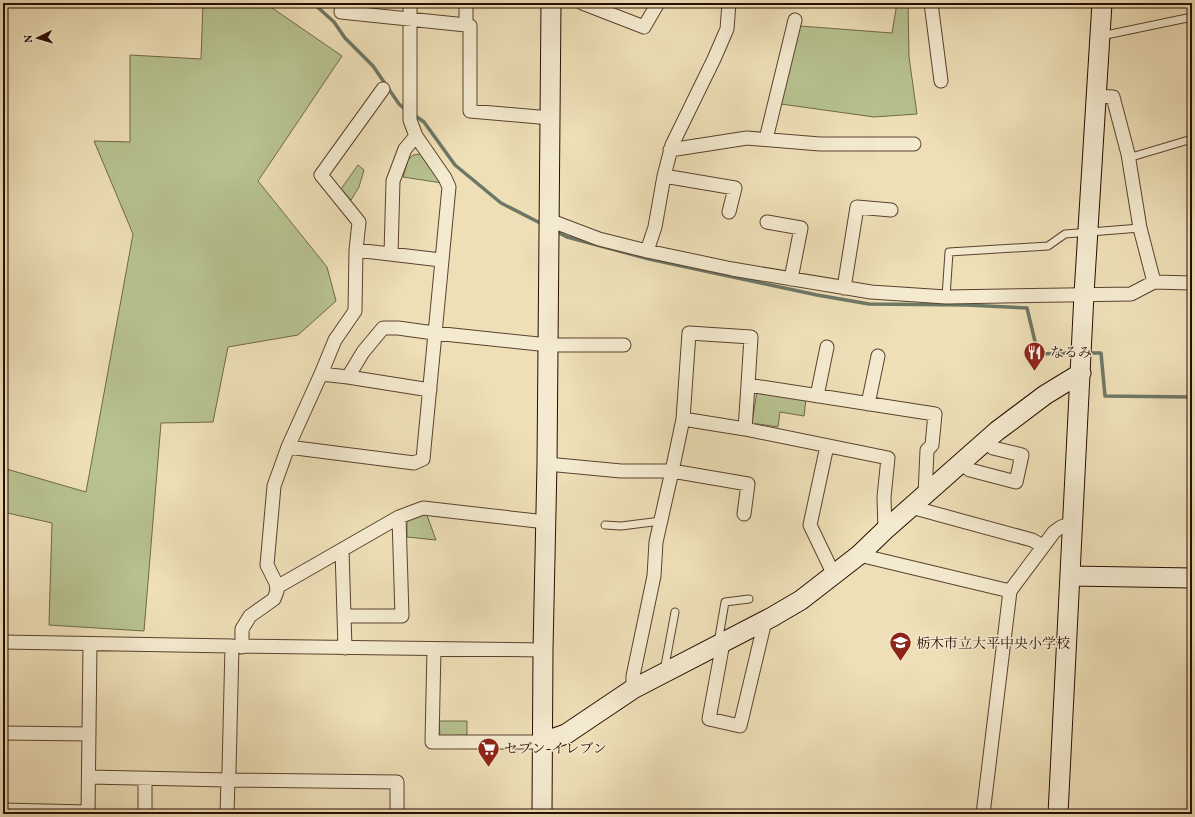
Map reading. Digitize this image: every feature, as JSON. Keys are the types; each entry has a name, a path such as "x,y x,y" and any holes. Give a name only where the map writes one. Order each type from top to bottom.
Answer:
{"street":[{"path":"342,3 341,12 470,26 470,111 550,118"},
{"path":"288,447 414,463 420,462 423,459 449,187 445,178 416,136 410,120 410,3"},
{"path":"466,3 466,25"},
{"path":"542,814 551,3"},
{"path":"582,3 644,27 658,3"},
{"path":"647,251 655,227 670,150 727,29 729,3"},
{"path":"931,3 941,81"},
{"path":"1058,814 1084,294 1102,3"},
{"path":"766,139 795,20"},
{"path":"227,814 237,646 242,630 250,616 274,599 277,591 276,583 267,565 274,486 288,447 335,340 355,311 356,250 359,222 321,175 383,89"},
{"path":"1096,96 1113,97 1128,158 1140,228 1154,282"},
{"path":"391,254 392,181 406,149 416,136"},
{"path":"670,150 747,138 820,144 914,144"},
{"path":"664,176 735,188 729,212"},
{"path":"844,288 857,207 891,210"},
{"path":"549,220 599,239 647,251 732,269 871,292 946,297 1131,294 1154,282 1192,283"},
{"path":"767,222 801,228 791,279"},
{"path":"356,250 441,260"},
{"path":"348,377 363,352 383,328 398,328 548,345 624,345"},
{"path":"633,689 633,676 654,576 656,542 683,419 689,333 751,336 745,429"},
{"path":"817,396 827,347"},
{"path":"868,404 878,356"},
{"path":"434,649 432,742 542,742 566,734 633,689 765,621 801,600 859,555 997,431 1045,395 1081,373"},
{"path":"321,374 430,390"},
{"path":"748,385 935,414 932,445 927,450 918,501"},
{"path":"683,419 745,429 888,458 884,497 886,530"},
{"path":"961,463 970,470 1016,482 1022,455 993,448 985,441"},
{"path":"827,446 810,525 834,575"},
{"path":"547,464 621,471 672,471 748,484 744,514"},
{"path":"918,501 1032,540 1043,546"},
{"path":"277,587 399,517 423,508 546,522"},
{"path":"344,616 402,616 399,517"},
{"path":"983,814 1010,591 1054,532 1061,527 1073,523"},
{"path":"342,550 345,648"},
{"path":"859,555 1010,591"},
{"path":"1071,576 1192,578"},
{"path":"720,644 709,719 740,726 765,621"},
{"path":"3,642 90,645 543,650"},
{"path":"3,810 88,813 90,645"},
{"path":"3,733 88,734"},
{"path":"88,777 397,782 397,814"},
{"path":"145,778 145,814"}],"lane":[{"path":"1100,36 1192,16"},
{"path":"1128,158 1192,139"},
{"path":"946,297 949,252 1048,246 1065,234 1140,228"},
{"path":"605,524 621,526 660,521"},
{"path":"720,644 725,602 749,599"},
{"path":"664,673 675,612"}],"green space":[{"path":"203,3 265,3 342,56 258,181 327,267 336,301 298,335 228,347 213,422 161,423 144,631 49,625 52,523 3,512 3,468 86,492 133,234 94,141 130,142 130,55 201,59"},
{"path":"897,3 908,3 909,57 917,114 874,117 781,104 800,26 892,33"},
{"path":"420,154 426,159 442,183 403,177 408,160 413,155"},
{"path":"358,165 364,170 359,187 351,200 341,189"},
{"path":"757,391 806,399 804,416 780,412 778,427 752,423"},
{"path":"425,510 436,540 407,537 407,518"},
{"path":"439,721 467,721 467,735 440,736"}],"waterway":[{"path":"313,3 334,22 345,38 373,66 399,104 406,110"},
{"path":"413,114 424,122 455,165 501,203 544,225"},
{"path":"555,231 567,237 649,259 817,295 869,304 966,305 1027,308 1038,354 1074,353"},
{"path":"1087,353 1101,353 1105,396 1192,397"}],"place":[{"name":"なるみ","path":"1034,372"},
{"name":"栃木市立大平中央小学校","path":"900,662"},
{"name":"セブン-イレブン","path":"489,768"}]}
